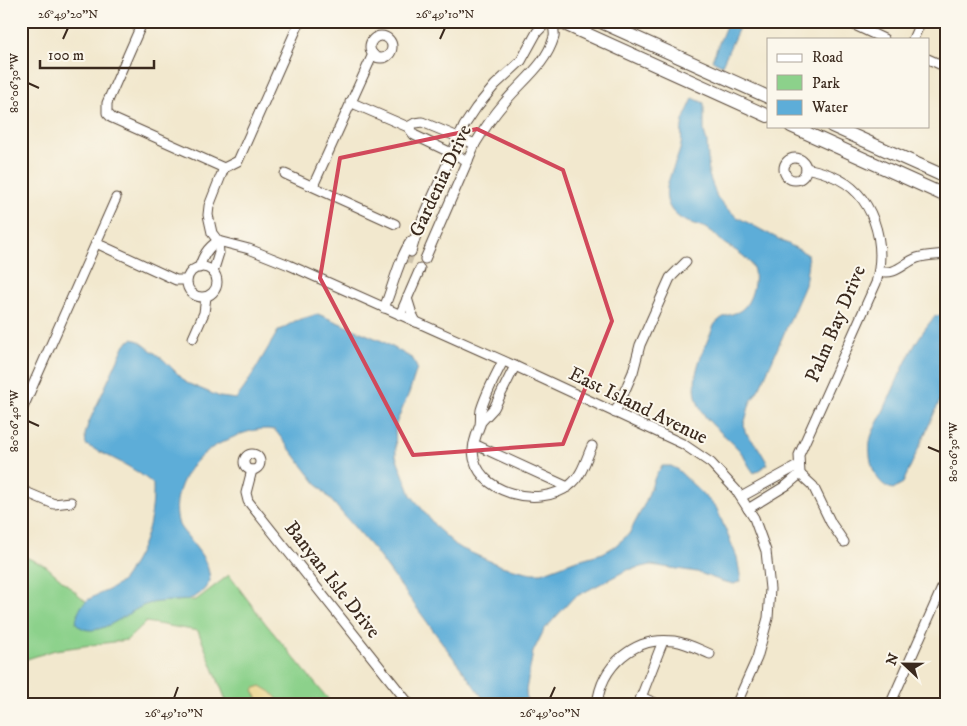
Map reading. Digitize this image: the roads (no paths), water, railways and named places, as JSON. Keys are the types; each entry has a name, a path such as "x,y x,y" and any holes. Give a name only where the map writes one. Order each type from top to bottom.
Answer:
{"main road":[{"path":"558,21 767,116"},
{"path":"599,21 767,98"},
{"path":"795,128 946,196"},
{"path":"836,128 946,178"}],"street":[{"path":"143,21 107,103 107,113 112,118 224,168"},
{"path":"213,272 218,253 218,241 212,233 208,214 209,206 224,168 238,161 300,21"},
{"name":"Gardenia Drive","path":"411,252 417,232 452,152 476,108 495,85 520,61 537,32 550,21 554,35 546,54 533,74 506,101 490,121 475,144 425,258"},
{"path":"846,21 882,38"},
{"path":"913,38 921,21"},
{"path":"313,186 373,54"},
{"path":"930,60 946,67"},
{"path":"350,102 408,127 414,135 468,161"},
{"path":"408,127 422,122 475,144"},
{"name":"Palm Bay Drive","path":"799,470 798,455 876,283 881,253 878,230 868,208 852,189 832,176 806,168"},
{"path":"285,174 395,224"},
{"path":"21,412 116,198"},
{"path":"417,232 433,240"},
{"name":"Gardenia Drive","path":"384,308 400,261 417,232"},
{"path":"199,268 204,254 218,241"},
{"name":"East Island Avenue","path":"218,241 249,248 503,361 684,444 711,463 736,490 754,518 766,551 770,589 768,618 759,650 736,705"},
{"path":"96,244 176,280 186,280"},
{"path":"879,271 890,272 920,257 946,254"},
{"path":"615,413 633,372 640,345 670,278 686,262"},
{"name":"Gardenia Drive","path":"393,286 407,263"},
{"path":"199,268 208,269 213,272 216,276 218,287 211,295 206,297 194,295 190,291 186,280 191,271 199,268"},
{"name":"Gardenia Drive","path":"400,315 420,269"},
{"path":"193,338 204,313 206,297"},
{"path":"408,298 416,322"},
{"path":"503,361 481,411 481,422 474,444 474,453 478,467 491,482 519,496 539,497 553,494 568,487 581,472 592,446"},
{"path":"481,422 494,408 514,366"},
{"path":"474,444 568,487"},
{"name":"Banyan Isle Drive","path":"252,470 246,493 248,501 410,705"},
{"path":"741,497 799,470"},
{"path":"748,509 787,485 799,470"},
{"path":"799,470 813,486 830,523 844,542"},
{"path":"21,490 54,504 71,502"},
{"path":"890,705 946,579"},
{"path":"660,705 639,701 663,641"},
{"path":"597,705 605,676 618,660 635,647 663,641 686,644 710,654"}],"water":[{"path":"728,21 742,21 722,65 712,60"},
{"path":"693,98 704,103 704,131 707,143 709,175 717,197 737,217 807,254 808,262 805,285 760,387 750,403 744,425 745,432 758,447 768,464 754,473 740,451 706,417 701,410 696,394 697,369 714,326 722,318 745,307 753,289 754,271 744,256 725,244 708,229 678,217 669,205 667,188 681,145 685,116"},
{"path":"318,314 382,341 413,359 417,368 395,426 396,456 411,495 437,528 458,547 501,566 531,573 542,573 603,553 629,534 645,503 655,477 662,466 671,466 677,469 716,507 737,557 741,581 734,584 697,572 651,565 627,570 573,598 544,630 533,652 526,690 527,705 488,705 375,551 316,483 275,430 260,429 238,435 207,451 190,468 180,490 177,501 179,525 203,557 208,568 210,581 204,590 197,596 189,599 145,605 110,625 101,628 83,629 76,623 82,606 93,597 122,581 141,549 151,518 153,484 129,467 86,445 85,435 88,424 125,344 132,339 139,341 164,360 187,383 220,397 236,399 278,331 295,321"},
{"path":"946,314 946,387 903,483 893,489 886,487 877,477 871,463 870,449 873,431 918,339 935,316"}],"tunnel":[{"path":"407,263 411,252"}]}
